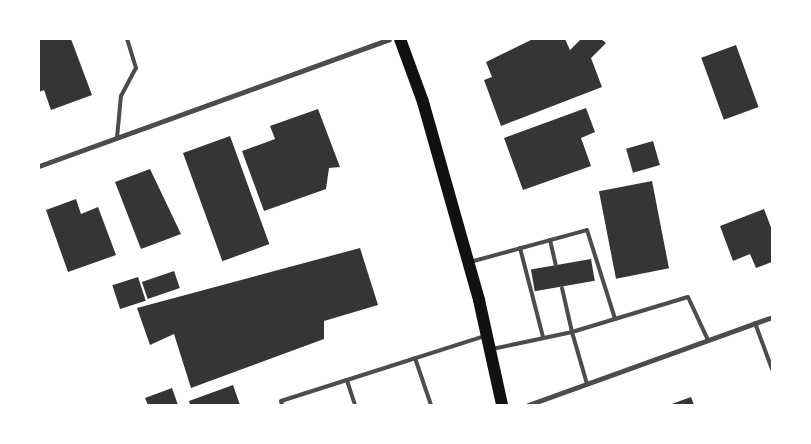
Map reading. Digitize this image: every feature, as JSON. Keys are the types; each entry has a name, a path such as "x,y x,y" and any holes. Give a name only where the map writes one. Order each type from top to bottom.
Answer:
{"main road":[{"path":"400,39 468,262 502,405"}],"street":[{"path":"39,166 389,39"},
{"path":"528,405 772,317"}],"lane":[{"path":"117,138 122,96 136,68 127,39"},
{"path":"468,262 587,230 614,319"},
{"path":"550,240 556,265"},
{"path":"520,248 543,337"},
{"path":"562,288 587,384"},
{"path":"490,349 572,332 688,297 708,340"},
{"path":"755,323 772,369"},
{"path":"282,405 281,401 485,336"},
{"path":"415,358 431,405"},
{"path":"347,380 355,405"}],"building":[{"path":"39,39 71,39 92,95 51,110 44,90 39,92"},
{"path":"533,39 565,39 570,50 581,39 601,39 606,43 591,58 602,87 501,126 484,80 492,77 486,62"},
{"path":"736,45 759,107 724,120 701,58"},
{"path":"586,108 595,132 581,138 591,166 523,190 504,138"},
{"path":"318,109 340,167 329,168 326,189 264,211 242,151 275,139 270,126"},
{"path":"230,136 269,244 222,261 183,153"},
{"path":"653,141 660,165 633,173 626,149"},
{"path":"150,169 181,234 141,249 115,182"},
{"path":"652,181 669,268 616,279 599,191"},
{"path":"76,199 81,214 98,207 116,255 68,272 46,210"},
{"path":"764,209 772,230 772,262 756,268 750,254 733,261 720,226"},
{"path":"360,248 378,305 324,321 324,339 191,388 174,334 150,345 137,308"},
{"path":"591,259 595,281 535,291 531,270"},
{"path":"174,271 180,288 148,299 142,282"},
{"path":"138,277 146,301 120,309 112,285"},
{"path":"233,385 240,405 190,405 189,401"},
{"path":"172,388 178,405 148,405 145,398"},
{"path":"691,397 694,405 669,405"}]}
